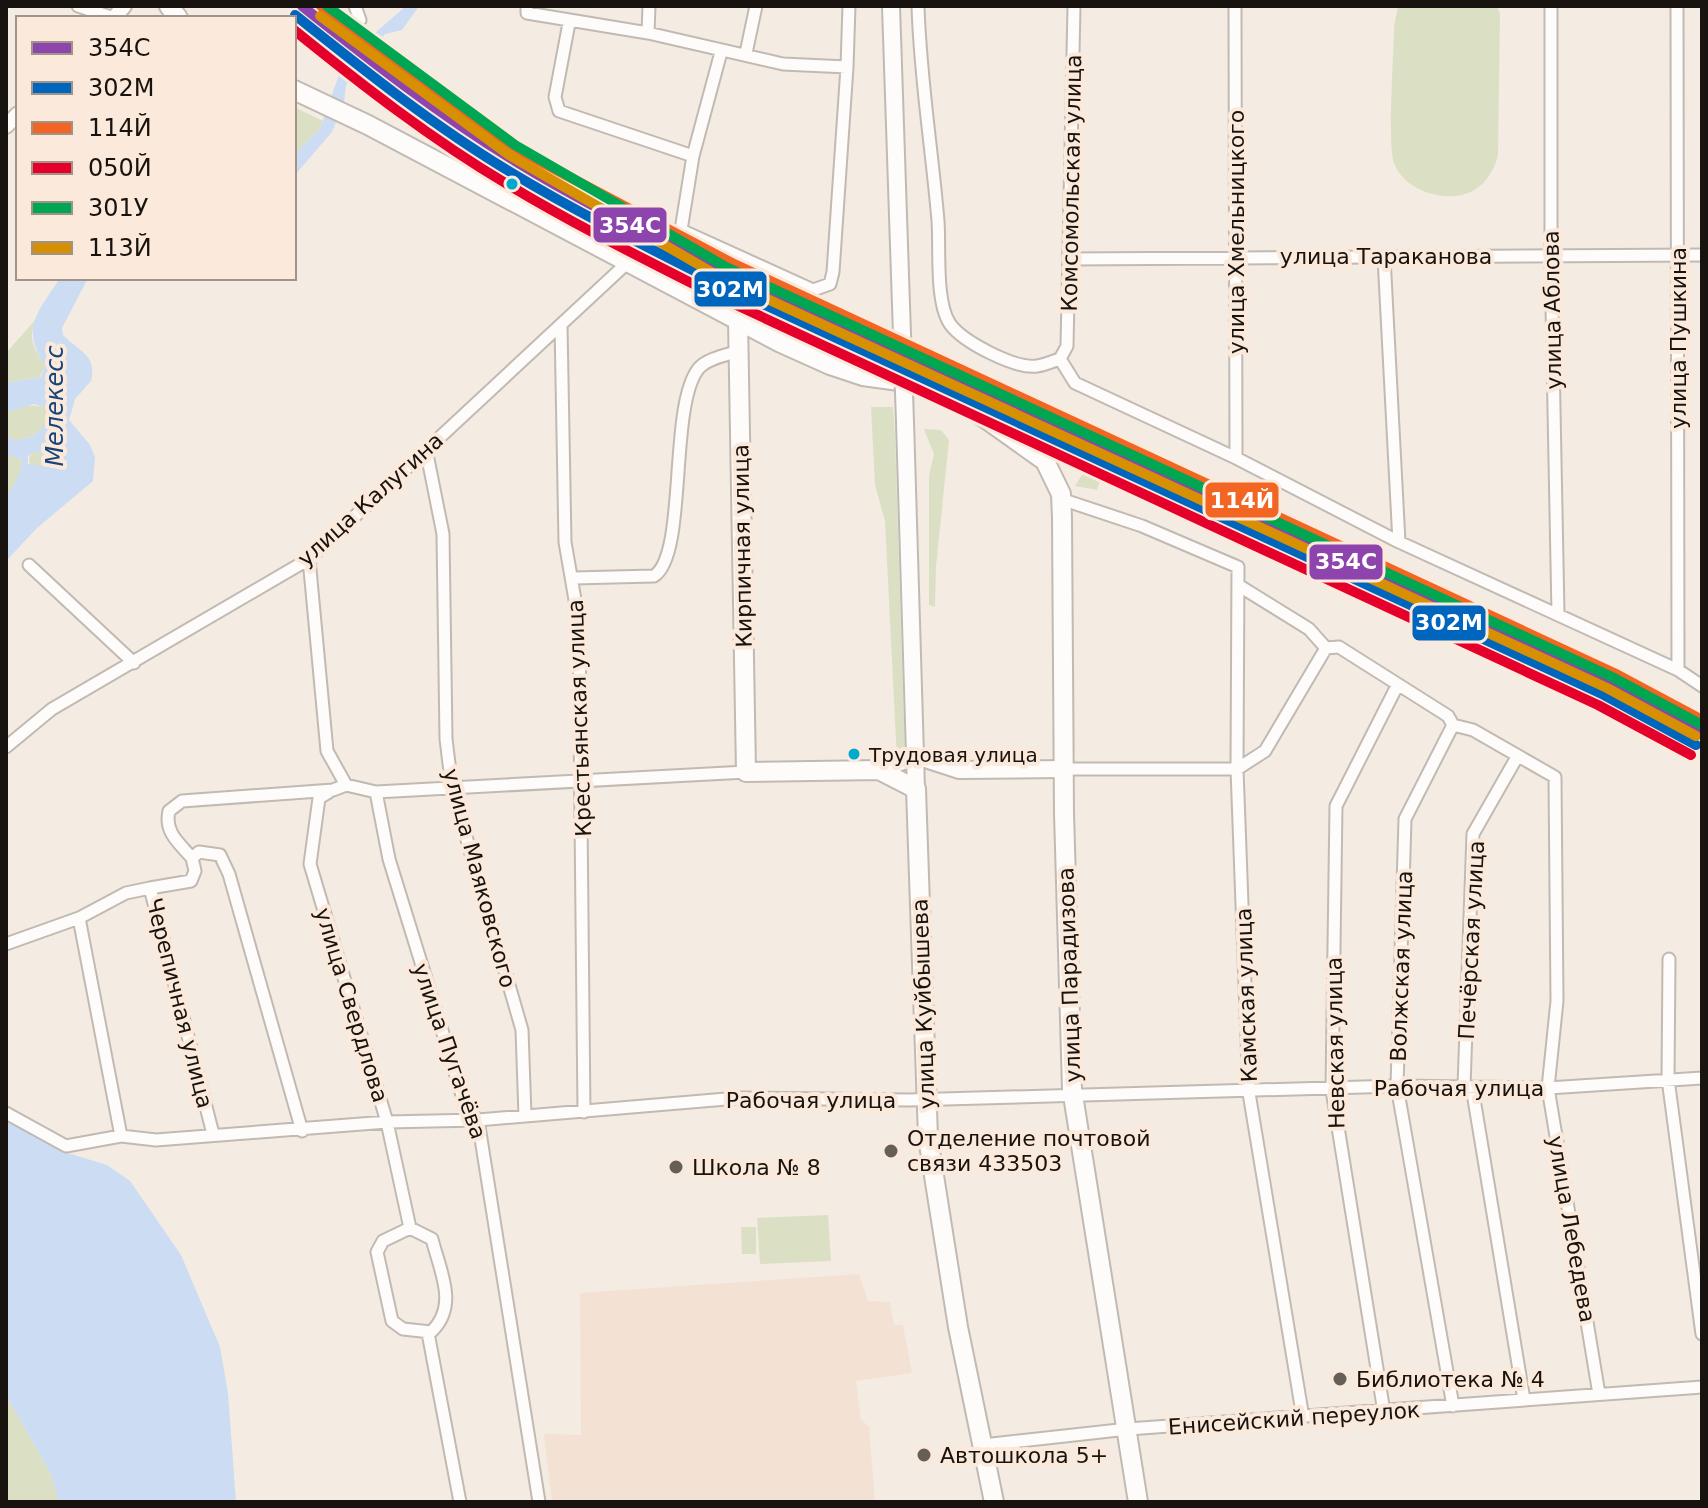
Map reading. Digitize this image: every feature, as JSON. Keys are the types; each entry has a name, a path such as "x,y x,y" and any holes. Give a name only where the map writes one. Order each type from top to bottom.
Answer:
{"highway":[{"path":"296,91 368,125 626,264 738,320"},
{"name":"Кирпичная улица","path":"738,320 746,772"},
{"name":"улица Парадизова","path":"738,320 830,365 935,390 965,404 1045,461 1061,499 1063,769 1073,1096 1138,1502"},
{"path":"746,772 879,770 916,789"},
{"name":"улица Куйбышева","path":"916,789 925,1099 937,1209 994,1502"}],"main road":[{"path":"891,6 916,789"},
{"path":"879,770 916,756 959,770"},
{"path":"916,789 934,777 959,770 1063,769"}],"street":[{"path":"78,6 110,16"},
{"path":"355,6 360,20"},
{"path":"648,33 649,6"},
{"path":"746,53 756,6"},
{"path":"721,52 693,156 681,230 798,285 813,290 824,289 830,284 833,272 849,6"},
{"path":"918,6 925,118 938,220 945,311 957,332 995,356 1034,367 1060,359 1075,383 1236,458 1399,542 1678,670 1702,686"},
{"name":"Комсомольская улица","path":"1060,359 1067,346 1074,6"},
{"name":"улица Хмельницкого","path":"1235,6 1238,256 1236,458"},
{"name":"улица Аблова","path":"1551,6 1551,255 1558,614"},
{"name":"улица Пушкина","path":"1677,6 1678,670"},
{"path":"527,10 569,23 648,33 721,52 746,53 783,64 847,67"},
{"path":"569,23 555,97 559,111 693,156"},
{"name":"улица Тараканова","path":"1069,259 1702,255"},
{"path":"1384,257 1399,542"},
{"name":"улица Калугина","path":"6,747 52,709 309,559 626,264"},
{"name":"Крестьянская улица","path":"561,325 565,542 579,623 584,1112"},
{"path":"573,578 654,576 662,569 671,531 687,405 698,369 706,362 739,351"},
{"name":"улица Маяковского","path":"426,449 443,534 446,739 452,788 522,1030 525,1116"},
{"name":"Камская улица","path":"1061,499 1142,526 1238,567 1237,769 1249,1093 1303,1418"},
{"path":"309,559 327,751 346,785"},
{"path":"29,565 134,663"},
{"path":"1238,585 1309,629 1326,648"},
{"path":"1326,648 1339,647 1448,716 1453,725 1473,730 1517,757"},
{"path":"1063,769 1237,769 1265,751 1326,648"},
{"name":"Невская улица","path":"1384,1412 1332,1090 1336,806 1397,686"},
{"name":"Волжская улица","path":"1453,725 1405,819 1397,1086 1453,1406"},
{"name":"улица Лебедева","path":"1517,757 1555,777 1557,1001 1548,1088 1599,1394"},
{"name":"Печёрская улица","path":"1517,757 1473,834 1468,1087 1524,1400"},
{"path":"302,1131 229,874 220,855 199,852 192,858 171,834 166,822 169,811 182,801 333,790 346,785 376,792 746,772"},
{"name":"улица Свердлова","path":"333,790 319,798 310,864 387,1122 410,1228"},
{"name":"улица Пугачёва","path":"376,792 389,859 456,1079 466,1108 478,1120 539,1502"},
{"name":"Черепичная улица","path":"192,858 195,871 191,881 150,888 213,1134"},
{"path":"6,944 79,918 126,893 150,888"},
{"path":"79,918 121,1136"},
{"path":"1669,959 1668,1079 1702,1334"},
{"name":"Рабочая улица","path":"6,1113 66,1146 121,1136 156,1140 387,1122 478,1120 738,1098 925,1099 1249,1093 1397,1086 1548,1088 1702,1078"},
{"path":"410,1228 432,1239 448,1302 441,1323 428,1333 403,1329 392,1321 377,1252 383,1241 410,1228"},
{"path":"428,1333 460,1502"},
{"name":"Енисейский переулок","path":"983,1445 1128,1429 1702,1387"}],"shaded area":[{"path":"859,1274 868,1301 890,1302 894,1325 903,1325 912,1373 856,1381 861,1419 869,1427 875,1502 552,1502 544,1434 581,1435 580,1293"}],"green space":[{"path":"1398,6 1497,6 1500,13 1498,155 1486,180 1469,193 1442,196 1422,191 1405,180 1394,163 1391,98"},
{"path":"296,108 323,121 320,129 296,152"},
{"path":"37,318 32,337 45,365 40,377 6,383 6,353"},
{"path":"25,405 48,407 47,421 34,435 14,440 6,434 6,412"},
{"path":"999,406 1077,444 1082,449 1080,459 1058,462 993,411"},
{"path":"871,407 893,407 905,757 897,761 885,521 875,485"},
{"path":"924,429 941,430 949,440 935,607 929,605 929,476 934,454"},
{"path":"39,450 46,453 49,460 46,467 39,470 32,467 29,460 32,453"},
{"path":"6,454 22,460 18,481 6,498"},
{"path":"1095,454 1105,457 1112,472 1101,477 1097,490 1075,486"},
{"path":"828,1215 831,1261 760,1264 757,1218"},
{"path":"741,1227 756,1227 756,1254 742,1254"},
{"path":"6,1395 51,1474 59,1502 6,1502"}],"water":[{"path":"406,6 419,6 402,30 385,34 346,85 344,102 332,132 296,174 296,152 320,129 340,72 351,54"},
{"name":"Мелекесс","path":"59,280 87,280 62,328 63,335 85,354 92,365 91,381 75,399 69,420 90,445 95,457 93,481 37,528 6,561 5,508 20,473 22,460 6,454 6,434 14,440 34,435 46,422 50,409 34,404 6,412 6,383 41,377 45,365 34,341 33,330 39,311","holes":["36,451 49,457 47,467 28,464 28,456"]},
{"path":"6,1116 61,1151 107,1165 130,1181 181,1255 220,1347 228,1393 236,1502 59,1502 51,1474 6,1395"}],"transit line":[{"name":"354С","path":"302,6 460,125 541,176 620,220 727,274 1609,684 1702,734"},
{"name":"114Й","path":"321,6 441,98 524,153 732,263 1614,673 1702,720"},
{"name":"301У","path":"327,6 515,145 726,267 1612,677 1702,725"},
{"name":"302М","path":"295,15 455,137 616,231 722,285 1604,695 1696,745"},
{"name":"113Й","path":"320,16 509,155 720,277 1607,688 1696,736"},
{"name":"050Й","path":"296,32 451,149 611,242 717,296 1598,705 1691,755"}],"place":[{"name":"Трудовая улица","path":"854,754"},
{"name":"Отделение почтовой связи 433503","path":"891,1151"},
{"name":"Школа № 8","path":"676,1167"},
{"name":"Библиотека № 4","path":"1340,1379"},
{"name":"Автошкола 5+","path":"924,1455"}]}
